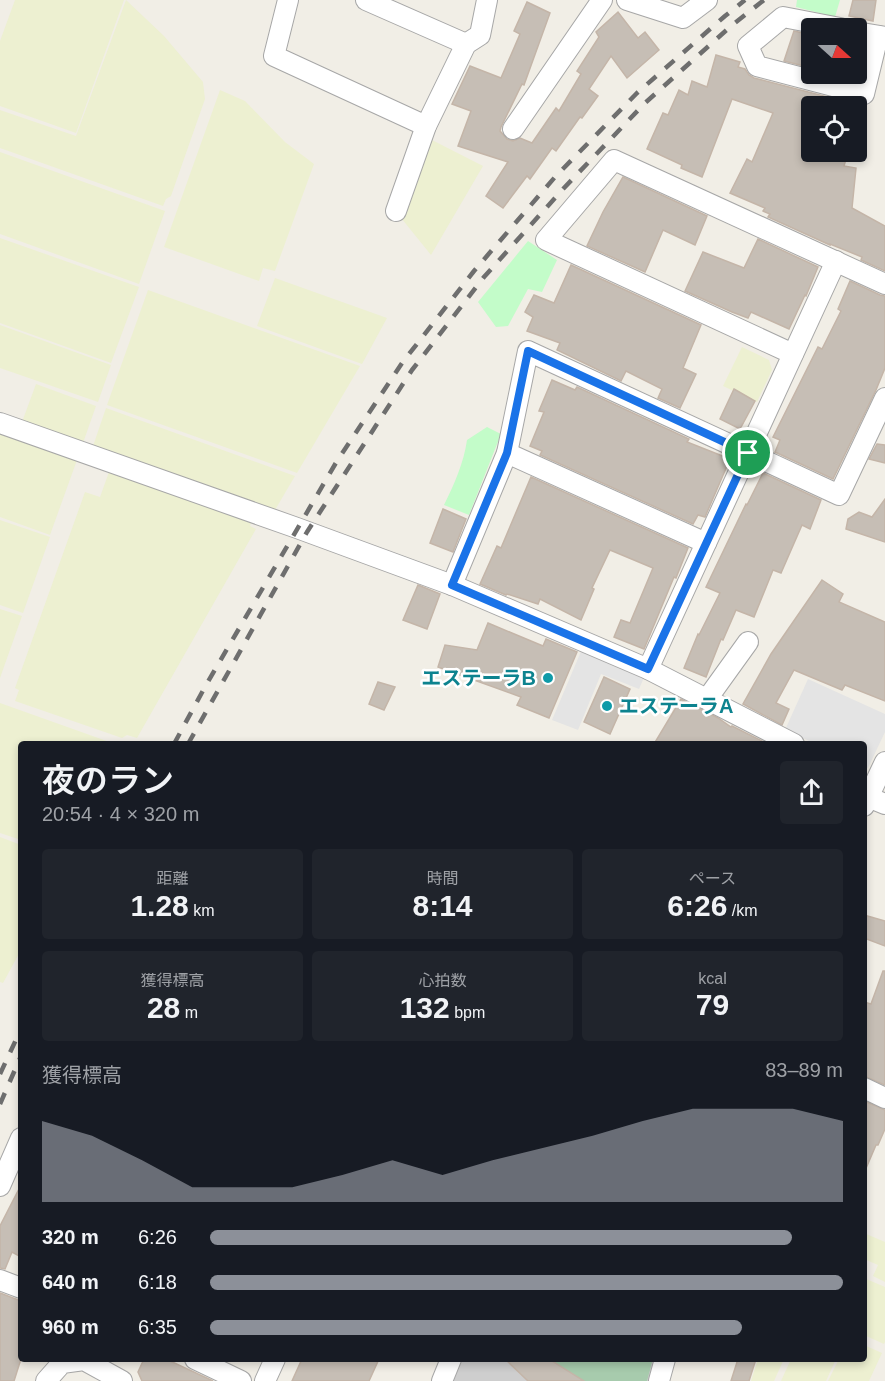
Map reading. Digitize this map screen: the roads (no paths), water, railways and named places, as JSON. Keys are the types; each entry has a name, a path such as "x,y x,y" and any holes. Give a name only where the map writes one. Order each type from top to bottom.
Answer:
{"street":[{"path":"288,0 274,56 426,126"},
{"path":"396,211 426,126 466,44 480,35 487,0"},
{"path":"513,129 602,0"},
{"path":"627,0 683,18 707,0"},
{"path":"375,2 466,44"},
{"path":"801,20 783,17 748,46 757,66 801,78"},
{"path":"826,84 864,94 882,37 867,34"},
{"path":"793,354 546,240 614,160 885,284"},
{"path":"648,669 836,261"},
{"path":"452,585 507,453 528,351 838,495 885,398"},
{"path":"0,423 452,585 648,669 788,741"},
{"path":"507,453 706,543"},
{"path":"707,699 748,642"},
{"path":"871,795 885,762"},
{"path":"867,1089 885,1098"},
{"path":"0,1186 18,1145"},
{"path":"0,1280 18,1287"},
{"path":"46,1381 62,1363 69,1362"},
{"path":"88,1362 122,1381"},
{"path":"201,1362 241,1381"},
{"path":"265,1381 274,1362"},
{"path":"442,1381 450,1362"},
{"path":"659,1381 664,1362"}],"railway":[{"path":"176,741 337,461 402,363 474,271 555,177 637,93 745,0"},
{"path":"190,741 307,532 412,370 484,277 645,103 731,26 764,0"},
{"path":"0,1074 18,1035"},
{"path":"0,1104 18,1063"}],"place":[{"name":"エステーラB","path":"548,678"},
{"name":"エステーラA","path":"607,706"}]}
